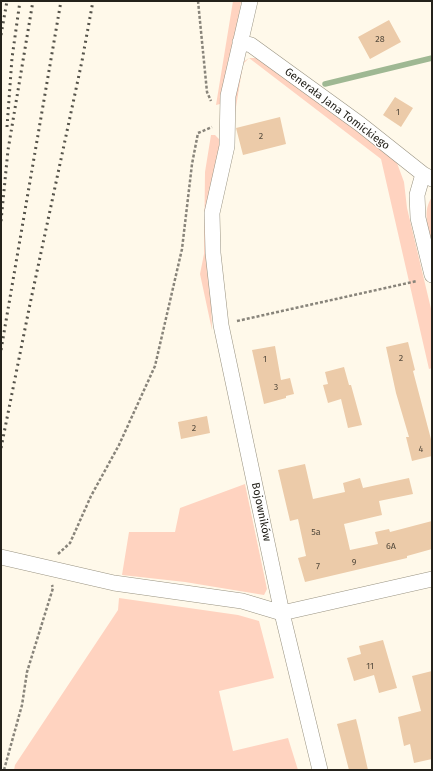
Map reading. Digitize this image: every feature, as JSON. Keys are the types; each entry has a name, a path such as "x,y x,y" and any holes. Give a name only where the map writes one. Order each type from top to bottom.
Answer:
{"street":[{"name":"Bojowników","path":"250,1 228,96 227,146 212,213 213,253 220,325 282,613 320,770"},
{"name":"Generała Jana Tomickiego","path":"240,42 251,45 360,124 427,177"},
{"path":"427,177 417,194 418,218 428,277"},
{"path":"1,557 114,584 242,601 282,613 432,579"}],"path":[{"path":"4,770 22,705 27,672 53,588 50,579 58,554 70,543 91,496 119,445 155,366 182,249 192,164 198,133 228,120 215,110 206,92 198,1"},
{"path":"220,325 428,277"}],"shaded area":[{"path":"233,1 241,1 237,31 228,61 220,104 216,105"},
{"path":"249,58 258,58 385,151 397,163 404,182 407,208 432,313 432,368 429,369 381,159"},
{"path":"249,58 243,64 235,113 232,93 240,64"},
{"path":"211,135 215,135 220,140 221,151 208,212 212,330 200,274 204,254 205,172"},
{"path":"432,197 432,243 427,220 427,208"},
{"path":"245,484 267,589 264,595 185,582 122,575 129,532 175,532 180,508"},
{"path":"119,598 238,615 259,621 274,678 219,691 233,751 288,738 298,770 14,770 15,765 118,610"}],"building":[{"path":"389,20 401,42 370,59 358,37"},
{"path":"395,97 413,108 401,127 383,115"},
{"path":"280,117 286,144 243,155 236,128"},
{"path":"408,342 415,370 413,371 432,443 432,456 412,461 406,437 409,437 396,393 386,347"},
{"path":"275,346 281,380 290,378 294,394 286,396 286,398 264,404 252,350"},
{"path":"344,367 349,385 351,385 362,425 348,428 341,399 328,403 323,385 328,384 325,372"},
{"path":"207,416 210,433 181,439 178,422"},
{"path":"305,464 313,499 345,492 343,483 360,478 363,488 409,478 413,494 379,501 382,515 344,524 350,550 378,544 375,532 389,529 390,532 432,521 432,549 407,556 407,558 305,582 298,558 306,556 298,519 290,521 278,470"},
{"path":"383,640 397,688 379,693 374,675 354,681 347,658 361,654 359,646"},
{"path":"432,671 432,759 414,763 410,744 404,746 398,717 421,711 412,676"},
{"path":"356,719 368,770 349,770 337,724"}],"waterway":[{"path":"325,84 432,58"}],"railway":[{"path":"1,35 7,1"},
{"path":"7,127 12,58 20,1"},
{"path":"1,221 8,150 33,1"},
{"path":"1,350 61,1"},
{"path":"1,448 82,61 93,1"}]}
